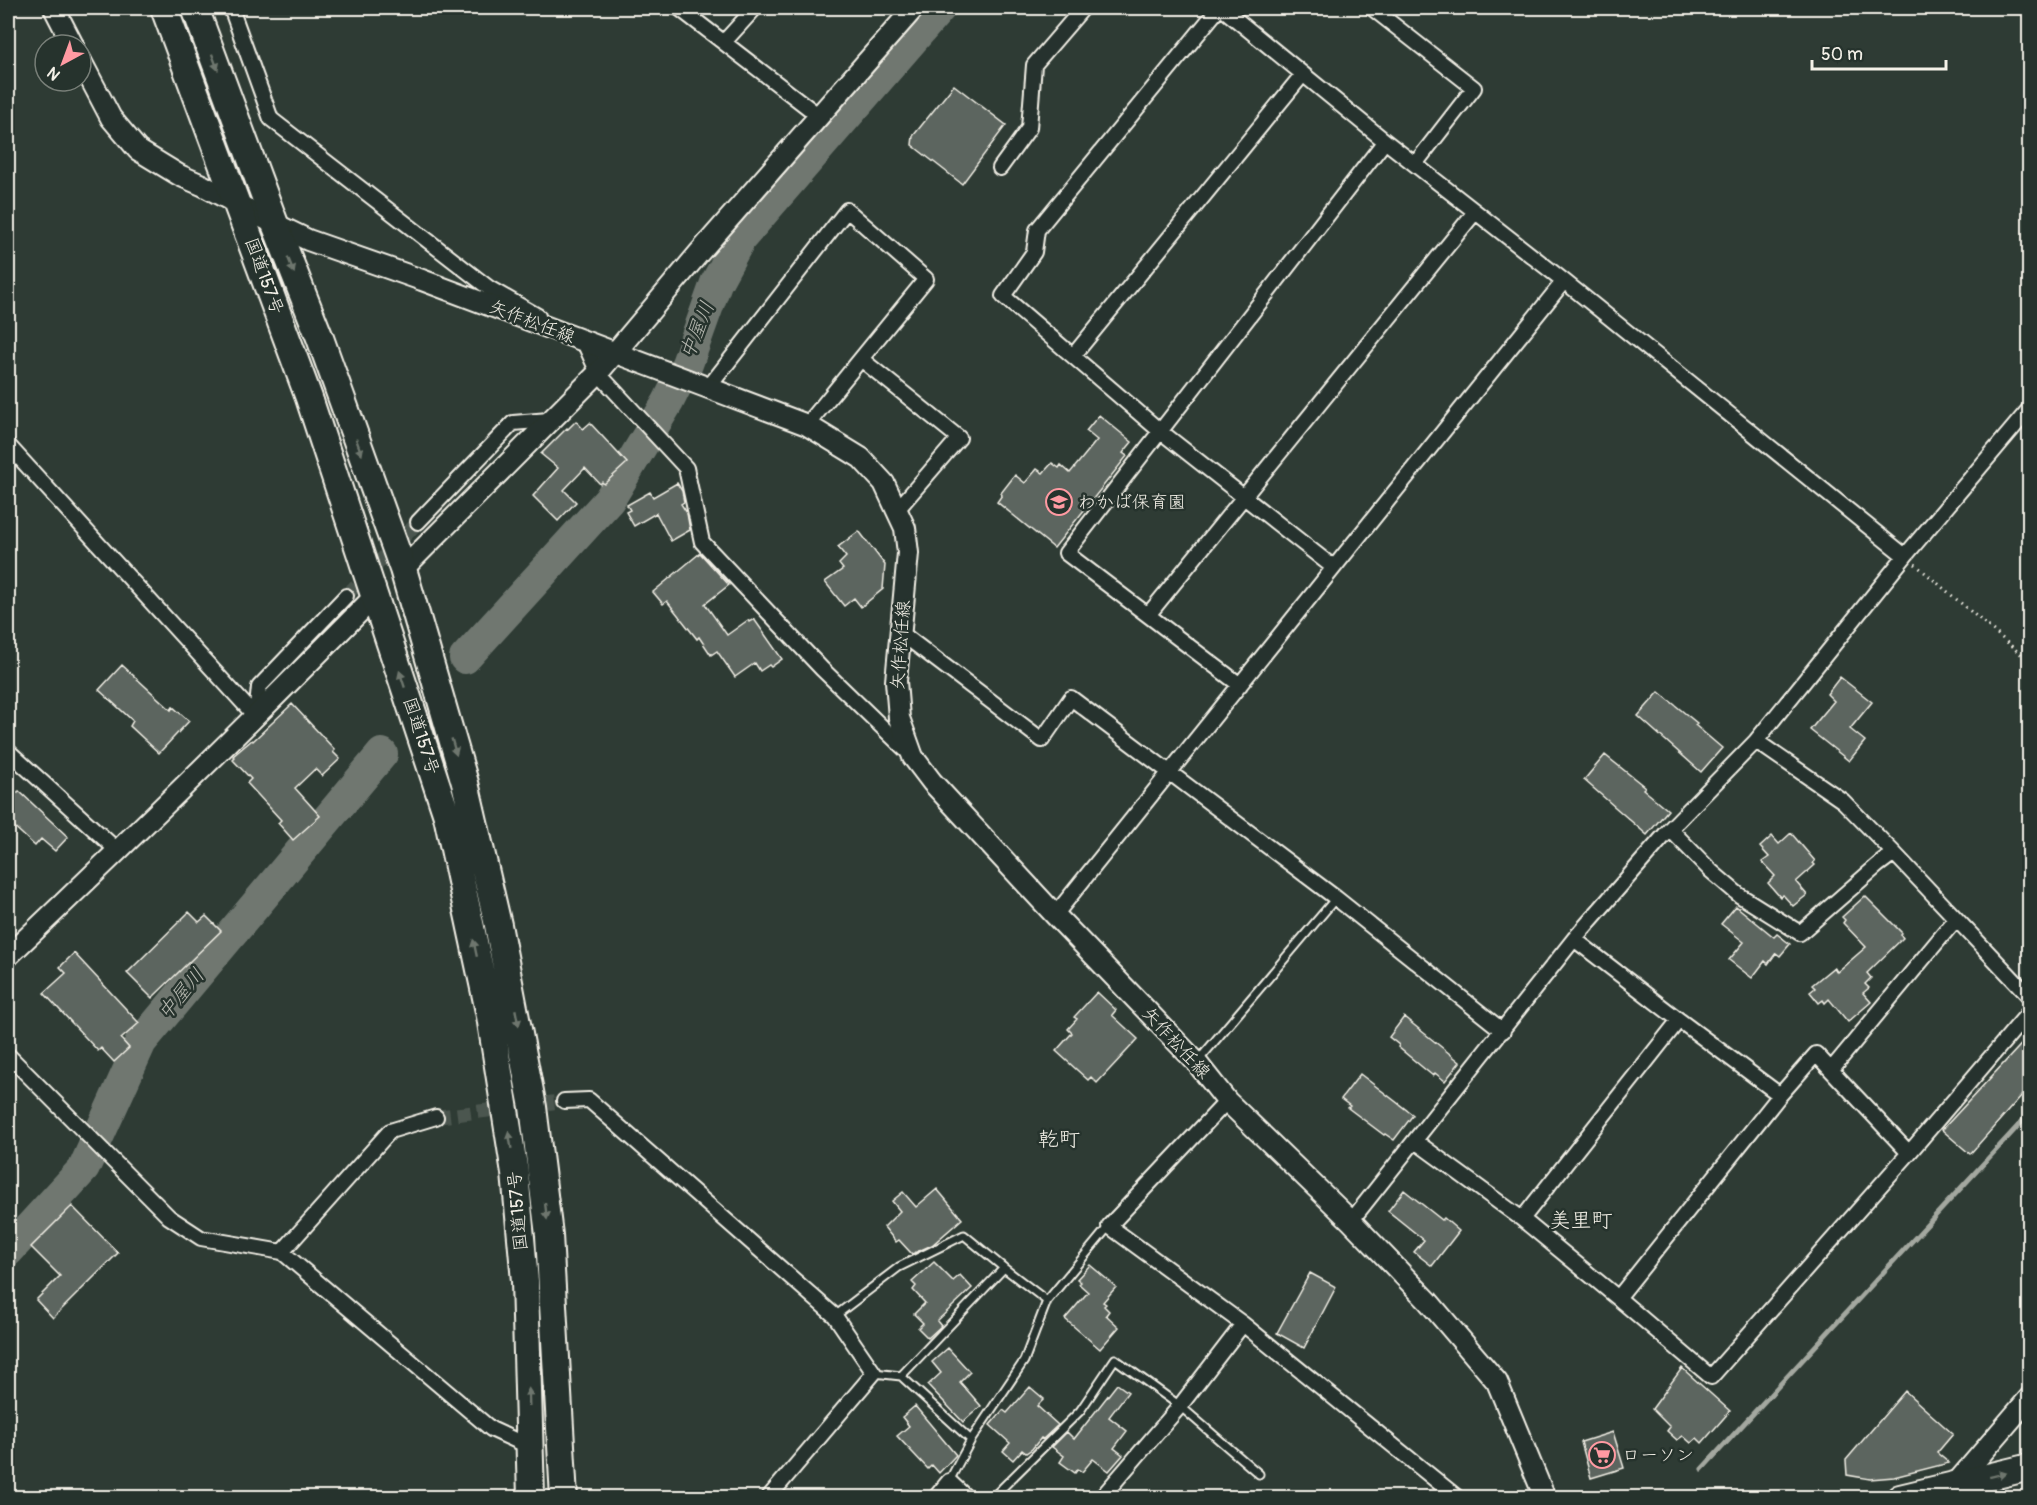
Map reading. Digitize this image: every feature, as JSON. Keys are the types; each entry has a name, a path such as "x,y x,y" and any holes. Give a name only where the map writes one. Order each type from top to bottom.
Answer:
{"highway":[{"name":"国道157号","path":"164,8 309,398 447,816 490,1016 515,1173 525,1281 531,1497"},
{"name":"国道157号","path":"195,8 274,225 320,338 403,569 465,783 498,925 531,1096 549,1235 566,1496"},
{"path":"1900,1497 1949,1492 2030,1467"}],"main road":[{"path":"54,8 67,33"},
{"path":"403,569 598,373 699,253 914,8"},
{"name":"矢作松任線","path":"93,84 111,118 138,150 179,176 202,185 274,225 308,240 422,279 807,425 861,458 884,483 905,528 908,553 896,681 899,718 913,757 932,782 1055,915 1197,1063 1227,1101 1351,1221 1428,1301 1497,1382 1545,1497"},
{"path":"8,956 256,717 375,596"},
{"path":"1949,1492 2030,1397"}],"street":[{"path":"231,8 271,119 489,288 584,342 598,373 686,468 702,543 822,669 913,757"},
{"path":"679,8 819,116"},
{"path":"724,42 755,8"},
{"path":"1000,168 1029,128 1034,65 1083,8"},
{"path":"1333,567 1160,431 1003,296 1034,252 1037,230 1221,8 1905,555"},
{"path":"1372,8 1474,88 1414,164"},
{"path":"1073,356 1303,74"},
{"path":"1240,685 1066,553 1385,141"},
{"path":"704,386 847,210 926,279 807,425"},
{"path":"1148,615 1475,212"},
{"path":"1055,915 1564,281"},
{"path":"861,359 959,438 897,510"},
{"path":"1351,1221 1574,939 1670,829 1756,741 1905,555 2030,408"},
{"path":"418,522 513,423 549,420"},
{"path":"8,445 256,717"},
{"path":"256,717 259,687 346,596"},
{"path":"901,633 1042,740 1071,698 1336,898 1503,1031"},
{"path":"1756,741 1843,801 2030,997"},
{"path":"8,751 118,851"},
{"path":"1670,829 1711,871 1739,895 1800,933 1894,853"},
{"path":"1831,1070 1956,919"},
{"path":"1574,939 1780,1095"},
{"path":"1415,1141 1522,1219 1711,1377 1909,1153 2030,1011"},
{"path":"1522,1219 1678,1020"},
{"path":"1618,1298 1780,1095 1816,1054 1909,1153"},
{"path":"8,1055 169,1217 201,1238 282,1252 492,1429 530,1447"},
{"path":"564,1101 590,1100 835,1316 874,1373 768,1497"},
{"path":"1227,1101 1109,1226 1243,1324 1458,1497"},
{"path":"282,1252 390,1131 436,1117"},
{"path":"1101,1497 1180,1406 1243,1324"},
{"path":"935,1497 949,1481 967,1497"}],"lane":[{"path":"1197,1063 1336,898"},
{"path":"949,1481 970,1440 1024,1361 1047,1301 1109,1226"},
{"path":"835,1316 899,1267 964,1235 1047,1301"},
{"path":"901,1376 1004,1269"},
{"path":"992,1497 1080,1411 1115,1359 1180,1406 1259,1474"},
{"path":"874,1373 901,1376 970,1440"}],"path":[{"path":"1905,555 2030,662"}],"building":[{"path":"954,85 1006,125 962,184 912,145 913,136"},
{"path":"1099,415 1132,442 1123,453 1127,456 1054,548 997,502 1015,475 1025,483 1037,469 1043,473 1052,463 1059,468 1061,465 1070,473 1097,440 1086,431"},
{"path":"576,421 583,429 590,423 627,463 604,484 602,482 600,484 585,468 564,490 576,502 558,521 533,496 558,468 541,454"},
{"path":"677,483 682,491 684,502 681,504 687,513 690,530 671,541 656,513 634,526 626,512 630,510 627,505 650,492 653,497"},
{"path":"859,531 885,565 883,589 861,607 854,598 844,606 825,582 843,569 839,564 846,557 838,547"},
{"path":"700,553 729,585 705,604 727,635 748,620 749,622 754,619 782,659 771,667 769,665 760,671 755,663 735,677 717,651 711,655 699,637 697,639 667,601 663,604 653,592"},
{"path":"122,665 171,710 173,707 189,721 159,753 130,726 133,721 99,690"},
{"path":"1840,677 1872,702 1850,729 1865,741 1849,761 1810,730 1834,701 1827,694"},
{"path":"1659,692 1697,723 1695,725 1722,748 1701,772 1638,716"},
{"path":"292,704 335,750 333,752 340,759 322,776 315,769 295,788 320,816 293,840 278,823 281,820 247,783 251,779 233,760 235,758 233,756 253,741"},
{"path":"1605,755 1645,787 1643,789 1668,810 1647,835 1584,780"},
{"path":"8,784 18,793 19,791 68,837 55,851 41,839 35,846 8,821"},
{"path":"1791,833 1815,861 1813,863 1815,865 1796,882 1807,895 1793,906 1783,895 1780,897 1768,883 1775,876 1762,862 1769,857 1760,847 1772,836 1779,844"},
{"path":"1865,896 1902,933 1903,938 1867,973 1871,978 1865,984 1869,988 1863,993 1871,1002 1848,1022 1829,999 1825,1003 1823,1000 1819,1003 1810,992 1815,988 1812,985 1834,967 1837,972 1866,947 1843,923 1845,920 1842,917"},
{"path":"1736,906 1774,937 1777,934 1790,944 1780,956 1776,953 1768,964 1765,961 1752,978 1729,960 1744,942 1721,924"},
{"path":"189,912 199,922 206,916 221,931 152,998 127,973"},
{"path":"74,953 139,1023 121,1039 129,1048 114,1062 101,1048 98,1051 44,993 66,973 60,967"},
{"path":"1097,992 1116,1010 1112,1015 1138,1039 1097,1083 1091,1077 1088,1080 1056,1051 1072,1033 1068,1029 1077,1019 1074,1017"},
{"path":"1404,1017 1460,1062 1445,1081 1435,1073 1433,1076 1389,1037"},
{"path":"2030,1035 2030,1086 1970,1154 1942,1130"},
{"path":"1360,1074 1413,1115 1394,1140 1348,1108 1350,1106 1341,1099"},
{"path":"937,1189 962,1219 932,1245 912,1254 899,1240 896,1242 884,1227 900,1211 892,1201 903,1192 916,1207"},
{"path":"1404,1190 1459,1231 1432,1266 1414,1252 1424,1240 1388,1211"},
{"path":"72,1206 118,1253 53,1318 36,1300 60,1276 31,1247"},
{"path":"934,1262 953,1281 960,1275 972,1288 937,1321 941,1326 928,1338 918,1328 923,1323 914,1314 925,1303 913,1290 916,1286 912,1282"},
{"path":"1090,1265 1116,1287 1103,1302 1109,1311 1106,1315 1119,1327 1100,1349 1065,1319 1088,1292 1077,1279"},
{"path":"1310,1273 1336,1287 1304,1348 1277,1333"},
{"path":"948,1348 970,1372 960,1382 981,1406 963,1422 928,1385 941,1373 932,1362"},
{"path":"1682,1368 1730,1411 1702,1443 1697,1438 1691,1443 1683,1436 1677,1440 1667,1431 1670,1427 1652,1409"},
{"path":"1117,1384 1128,1392 1109,1417 1127,1431 1114,1448 1123,1455 1109,1471 1093,1459 1082,1472 1078,1469 1075,1473 1060,1462 1064,1456 1052,1447 1067,1432 1074,1439"},
{"path":"1030,1387 1044,1399 1037,1406 1058,1425 1043,1439 1041,1438 1032,1449 1026,1453 1022,1450 1013,1460 1003,1451 1010,1443 990,1425 1003,1410 1007,1413"},
{"path":"1905,1391 1953,1434 1937,1453 1949,1463 1894,1477 1870,1479 1847,1475 1846,1460"},
{"path":"915,1406 956,1455 939,1473 932,1465 928,1469 897,1436 909,1426 902,1417"},
{"name":"ローソン","path":"1613,1432 1624,1468 1591,1478 1581,1442"}],"waterway":[{"name":"中屋川","path":"465,658 609,500 668,402 687,364 716,283 740,239 940,8"},
{"name":"中屋川","path":"8,1251 84,1168 141,1042 382,754"},
{"path":"1702,1469 2030,1113"}],"tunnel":[{"path":"346,596 418,522"},
{"path":"436,1117 564,1101"}],"place":[{"name":"わかば保育園","path":"1059,502"},
{"name":"ローソン","path":"1602,1455"}],"district":[{"name":"乾町","path":"1059,1139"},
{"name":"美里町","path":"1581,1220"}]}
